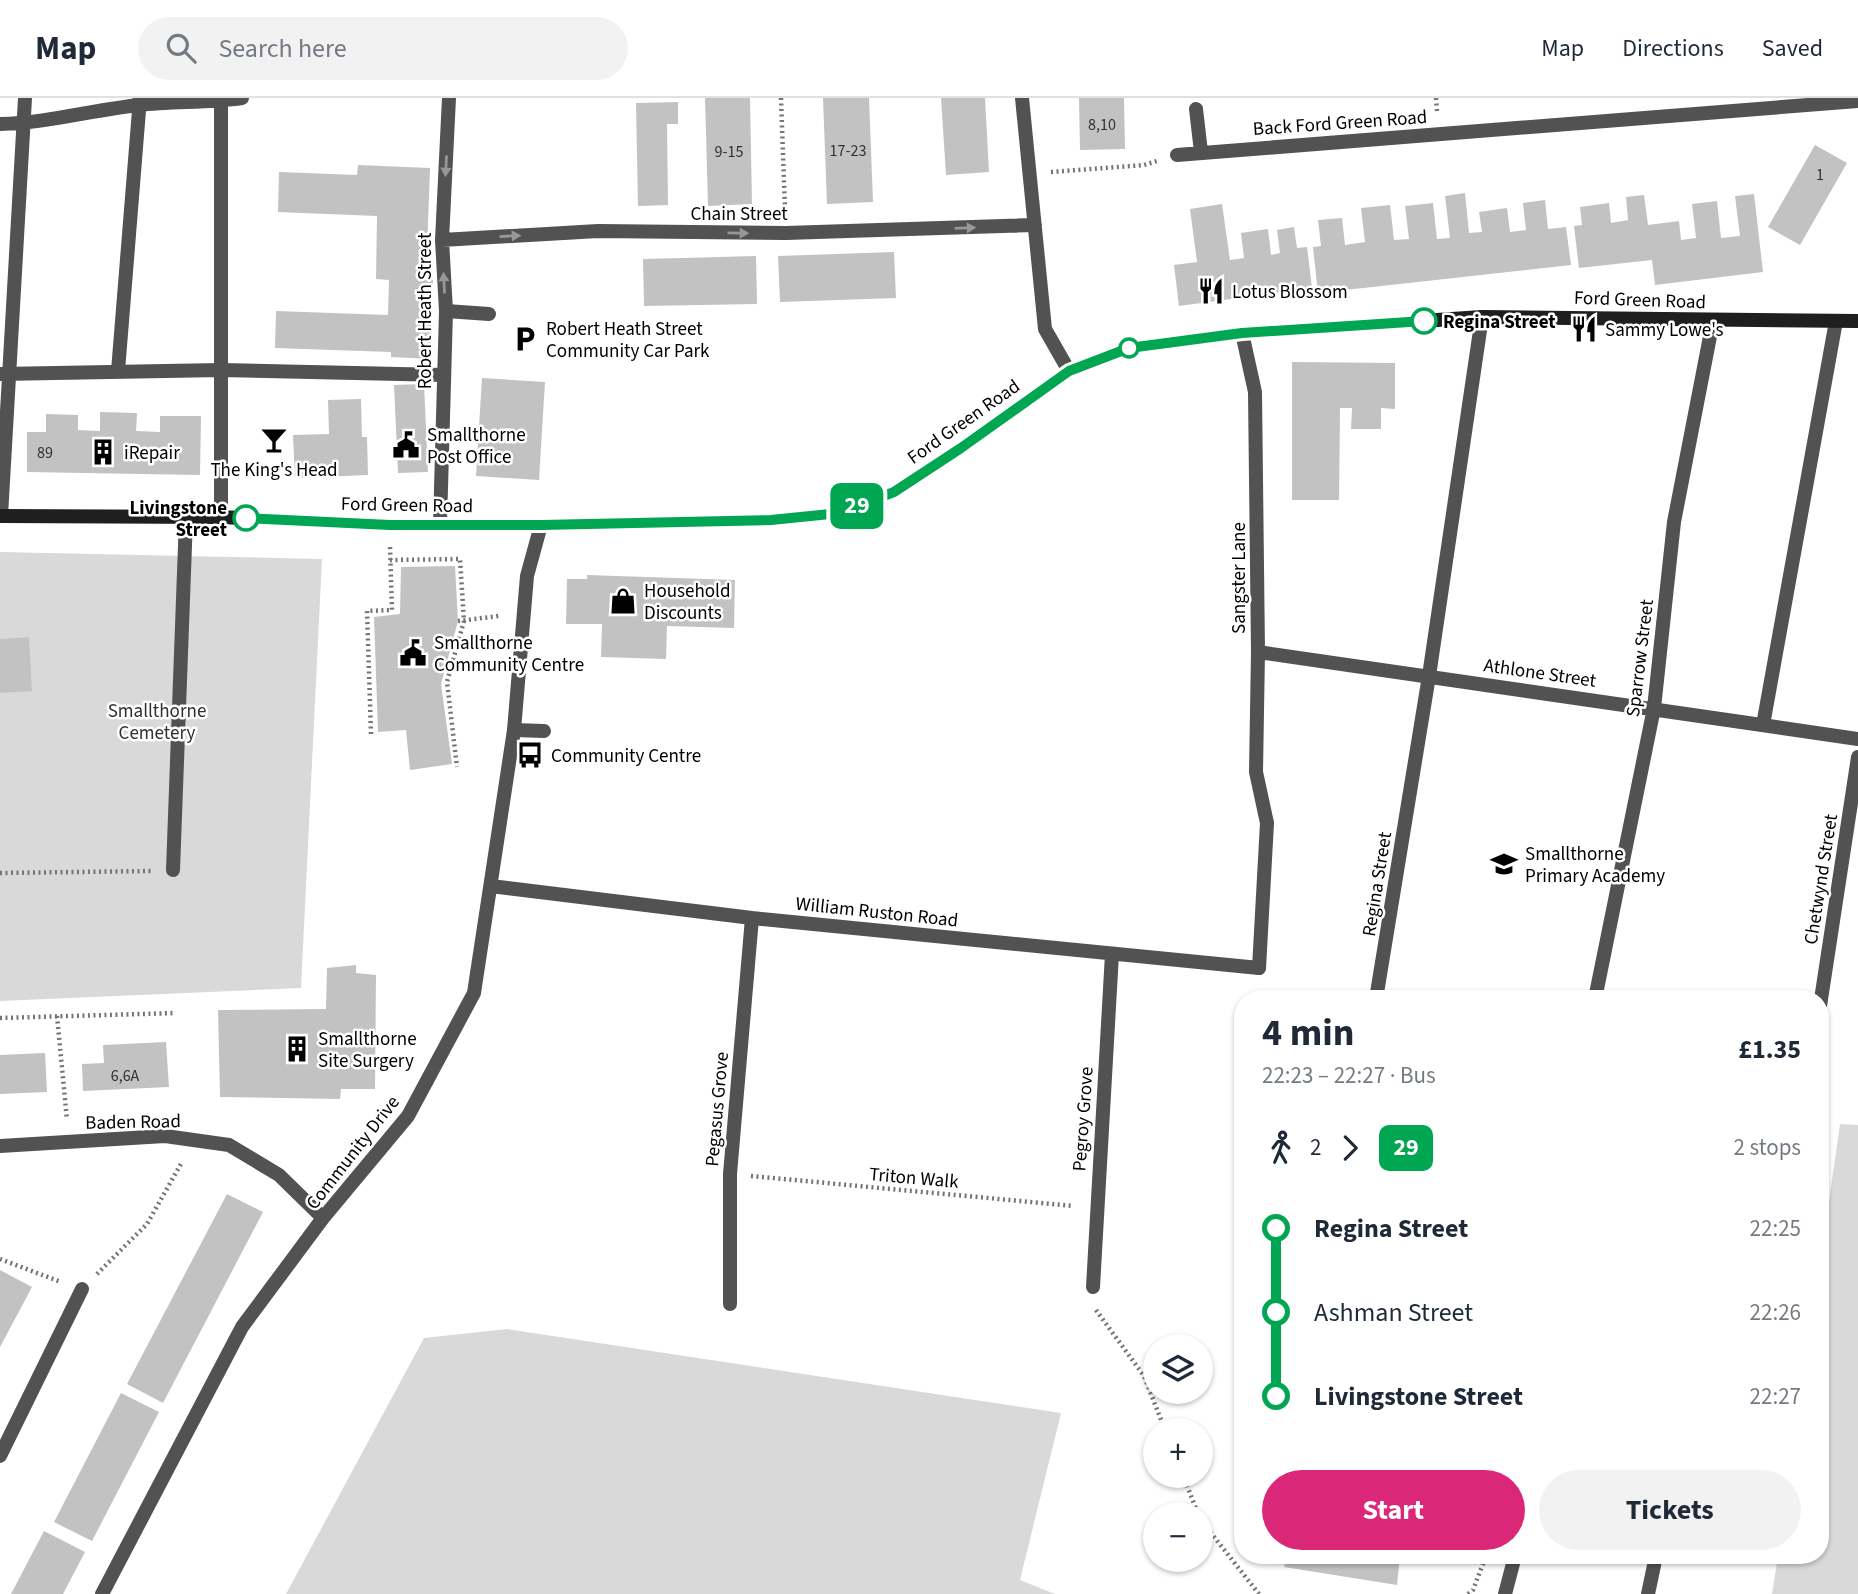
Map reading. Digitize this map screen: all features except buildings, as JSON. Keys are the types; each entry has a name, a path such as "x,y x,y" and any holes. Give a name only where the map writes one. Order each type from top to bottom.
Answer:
{"main road":[{"name":"Ford Green Road","path":"1,516 221,517 390,525 541,525 771,520 840,513 894,492 1069,371 1129,348 1242,333 1482,317 1858,321"}],"street":[{"path":"1,516 5,374 25,98"},
{"path":"0,124 24,123 140,101 221,101 242,98"},
{"name":"Robert Heath Street","path":"440,524 446,311 442,240 449,98"},
{"path":"1022,98 1045,329 1069,371"},
{"name":"Back Ford Green Road","path":"1177,155 1858,100"},
{"path":"118,372 140,101"},
{"path":"221,101 221,517"},
{"path":"1196,108 1201,152"},
{"name":"Chain Street","path":"442,240 598,231 786,233 1035,225"},
{"path":"446,311 489,314"},
{"name":"Regina Street","path":"1377,990 1429,676 1482,317"},
{"name":"Sparrow Street","path":"1597,990 1654,708 1674,522 1713,321"},
{"path":"1763,725 1836,321"},
{"name":"Sangster Lane","path":"1242,333 1255,392 1258,652 1256,772 1267,823 1259,968"},
{"path":"5,374 221,370 444,375"},
{"path":"173,870 186,518"},
{"name":"Community Drive","path":"102,1594 242,1328 323,1219 408,1116 474,993 514,730 527,576 541,525"},
{"name":"Athlone Street","path":"1258,652 1858,739"},
{"path":"514,730 544,731"},
{"name":"Chetwynd Street","path":"1822,990 1858,757"},
{"name":"William Ruston Road","path":"491,886 752,918 1259,968"},
{"name":"Pegasus Grove","path":"730,1304 730,1174 752,918"},
{"name":"Pegroy Grove","path":"1093,1287 1112,954"},
{"name":"Baden Road","path":"0,1146 165,1136 229,1145 279,1175 323,1219"},
{"path":"0,1455 82,1289"},
{"path":"1505,1594 1513,1564"},
{"path":"1648,1594 1654,1564"}],"path":[{"path":"781,98 786,233"},
{"path":"1029,173 1144,165 1177,155"},
{"path":"371,734 368,611 391,610 390,525"},
{"path":"390,560 460,558 461,621 447,682 457,767"},
{"path":"461,621 524,614"},
{"path":"0,873 173,870"},
{"path":"0,1018 176,1013"},
{"path":"57,1016 69,1142"},
{"path":"0,1259 82,1289 147,1224 195,1140"},
{"name":"Triton Walk","path":"730,1174 1096,1208"},
{"path":"1093,1287 1093,1306 1144,1376 1160,1418"},
{"path":"1213,1536 1234,1562"},
{"path":"1235,1564 1259,1594"},
{"path":"1468,1594 1473,1590 1483,1564"}],"green space":[{"name":"Smallthorne Cemetery","path":"0,552 322,559 301,988 0,1001"},
{"path":"1840,1124 1858,1125 1858,1594 1772,1594 1777,1564 1829,1564 1829,1202"},
{"path":"507,1329 1061,1413 1020,1580 1055,1594 286,1594 424,1338"}],"bus line":[{"name":"29","path":"246,518 390,525 541,525 771,520 840,513 894,492 1069,371 1129,348 1242,333 1424,321"}],"place":[{"name":"Lotus Blossom","path":"1211,291"},
{"name":"Regina Street","path":"1424,321"},
{"name":"Sammy Lowe's","path":"1584,329"},
{"name":"Robert Heath Street Community Car Park","path":"525,339"},
{"name":"The King's Head","path":"274,440"},
{"name":"Smallthorne Post Office","path":"406,445"},
{"name":"iRepair","path":"103,452"},
{"name":"Livingstone Street","path":"246,518"},
{"name":"Household Discounts","path":"623,601"},
{"name":"Smallthorne Community Centre","path":"413,653"},
{"name":"Community Centre","path":"530,755"},
{"name":"Smallthorne Primary Academy","path":"1504,864"},
{"name":"Smallthorne Site Surgery","path":"297,1049"}]}
